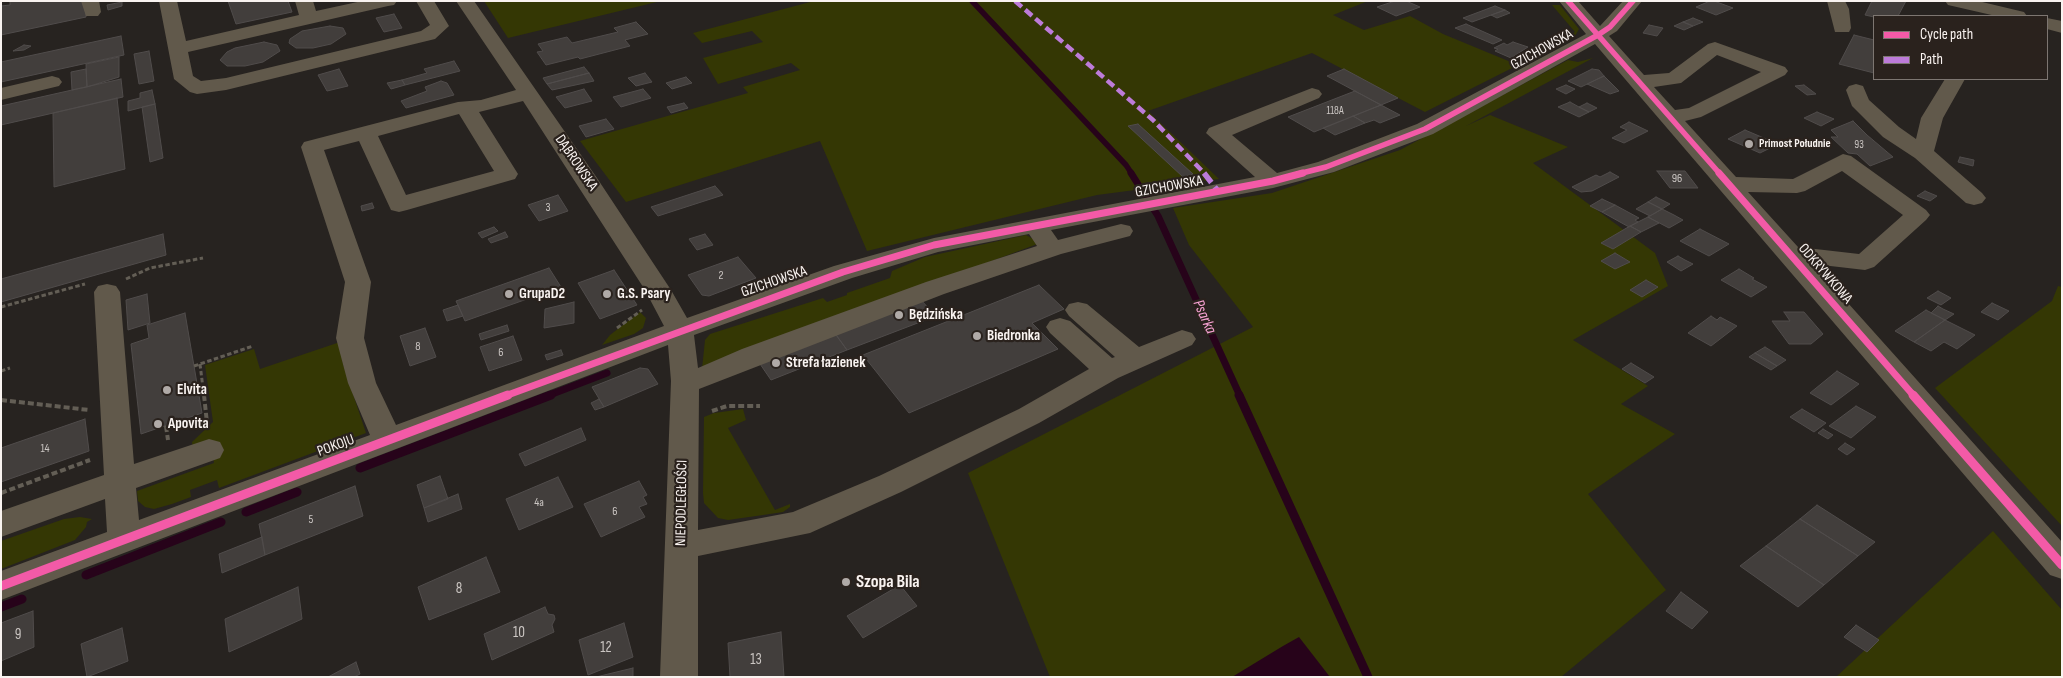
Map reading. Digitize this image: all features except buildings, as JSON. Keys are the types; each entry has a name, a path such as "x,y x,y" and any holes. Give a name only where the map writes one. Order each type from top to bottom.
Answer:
{"street":[{"path":"168,1 184,80 197,88 226,84 428,35 440,26 425,1"},
{"path":"178,49 306,10 388,1"},
{"name":"DĄBROWSKA","path":"465,1 586,178 658,290 680,330"},
{"name":"ODKRYWKOWA","path":"1568,1 2062,565"},
{"name":"GZICHOWSKA","path":"680,330 843,272 934,245 1036,226 1121,220 1187,198 1273,181 1326,168 1425,129 1598,35 1610,27 1633,1"},
{"path":"1836,1 1840,9 1842,28"},
{"path":"1954,1 1975,11 2009,15"},
{"path":"2048,23 2062,27"},
{"path":"1639,82 1674,80 1715,48 1778,71 1694,113 1669,117"},
{"path":"1923,152 1932,118 1954,80"},
{"path":"1,94 52,82"},
{"path":"1856,90 1859,102 1891,132 1923,152 1974,198"},
{"path":"388,441 362,383 350,338 358,282 312,147 465,106 482,106 528,94"},
{"path":"1273,181 1217,133 1312,94"},
{"path":"366,133 399,205 507,174 465,106"},
{"path":"1728,184 1797,186 1843,161 1918,215 1865,262 1789,254"},
{"path":"685,381 699,379 752,356 934,288 1052,249 1121,220"},
{"path":"1036,226 1052,249"},
{"path":"107,292 118,482 124,540"},
{"path":"1069,318 1122,365"},
{"name":"NIEPODLEGŁOŚCI","path":"678,677 685,381 683,342 680,330"},
{"name":"POKOJU","path":"1,586 680,330"},
{"path":"681,546 798,524 890,484 1029,416 1122,365 1182,339"},
{"path":"1,524 118,482 205,440"}],"path":[{"path":"194,366 253,346"},
{"path":"200,364 207,423 205,440"},
{"path":"1,370 10,368"},
{"path":"1,400 114,413"},
{"path":"709,412 727,406 760,406"},
{"path":"1,492 116,451"}],"shaded area":[{"path":"484,1 661,1 508,38"},
{"path":"814,1 1368,1 1333,15 1364,30 1410,16 1443,34 1518,65 1425,112 1312,53 1148,111 1219,179 1097,195 867,251 820,141 626,202 580,141 748,93 743,87 800,70 791,63 718,84 703,58 763,42 752,31 702,43 693,33"},
{"path":"1552,5 1560,5 1579,29 1575,36 1549,50 1544,48 1575,32"},
{"path":"1593,58 1466,126 1490,115 1568,147 1533,163 1655,253 1668,286 1573,340 1648,386 1621,404 1675,434 1588,494 1666,590 1561,677 1050,677 968,473 1253,327 1189,245 1173,208 1272,193 1400,150 1568,60 1578,62"},
{"path":"1026,235 1040,243 702,369 705,340 710,334 823,298 827,302 847,295 847,293 890,278 892,271 925,257"},
{"path":"2058,286 2062,287 2062,526 1935,388 2052,301"},
{"path":"640,312 646,318 643,328 634,334 602,345 610,335"},
{"path":"340,342 343,364 366,433 219,488 217,480 190,490 191,497 172,504 154,509 145,507 138,501 137,491 214,463 211,443 193,449 192,442 213,422 205,365 254,349 260,369"},
{"path":"743,409 746,420 728,428 775,510 790,504 790,507 783,512 728,520 718,518 704,503 704,417 714,413"},
{"path":"80,517 92,519 87,522 86,527 75,540 1,569 1,541 64,519"},
{"path":"1993,531 2062,610 2062,677 1836,677"},
{"path":"1299,637 1330,677 1232,677 1283,646"}],"waterway":[{"name":"Psarka","path":"972,1 1126,165 1132,174"},
{"name":"Psarka","path":"1131,173 1158,216 1240,396"},
{"path":"547,396 607,373"},
{"path":"360,468 551,395"},
{"name":"Psarka","path":"1239,395 1368,677"},
{"path":"246,512 297,492"},
{"path":"86,575 221,522"},
{"path":"1,607 22,599"}],"marked path":[{"path":"1015,1 1153,120 1214,184 1218,191"}],"cycle path":[{"path":"1568,1 2062,565"},
{"path":"1,586 680,330 843,272 934,245 1273,181 1326,167 1425,129 1464,108 1598,35 1610,27 1633,1"}],"place":[{"name":"Primost Południe","path":"1749,144"},
{"name":"GrupaD2","path":"509,294"},
{"name":"G.S. Psary","path":"607,294"},
{"name":"Będzińska","path":"899,315"},
{"name":"Biedronka","path":"977,336"},
{"name":"Strefa łazienek","path":"776,363"},
{"name":"Elvita","path":"167,390"},
{"name":"Apovita","path":"158,424"},
{"name":"Szopa Bila","path":"846,582"}]}
